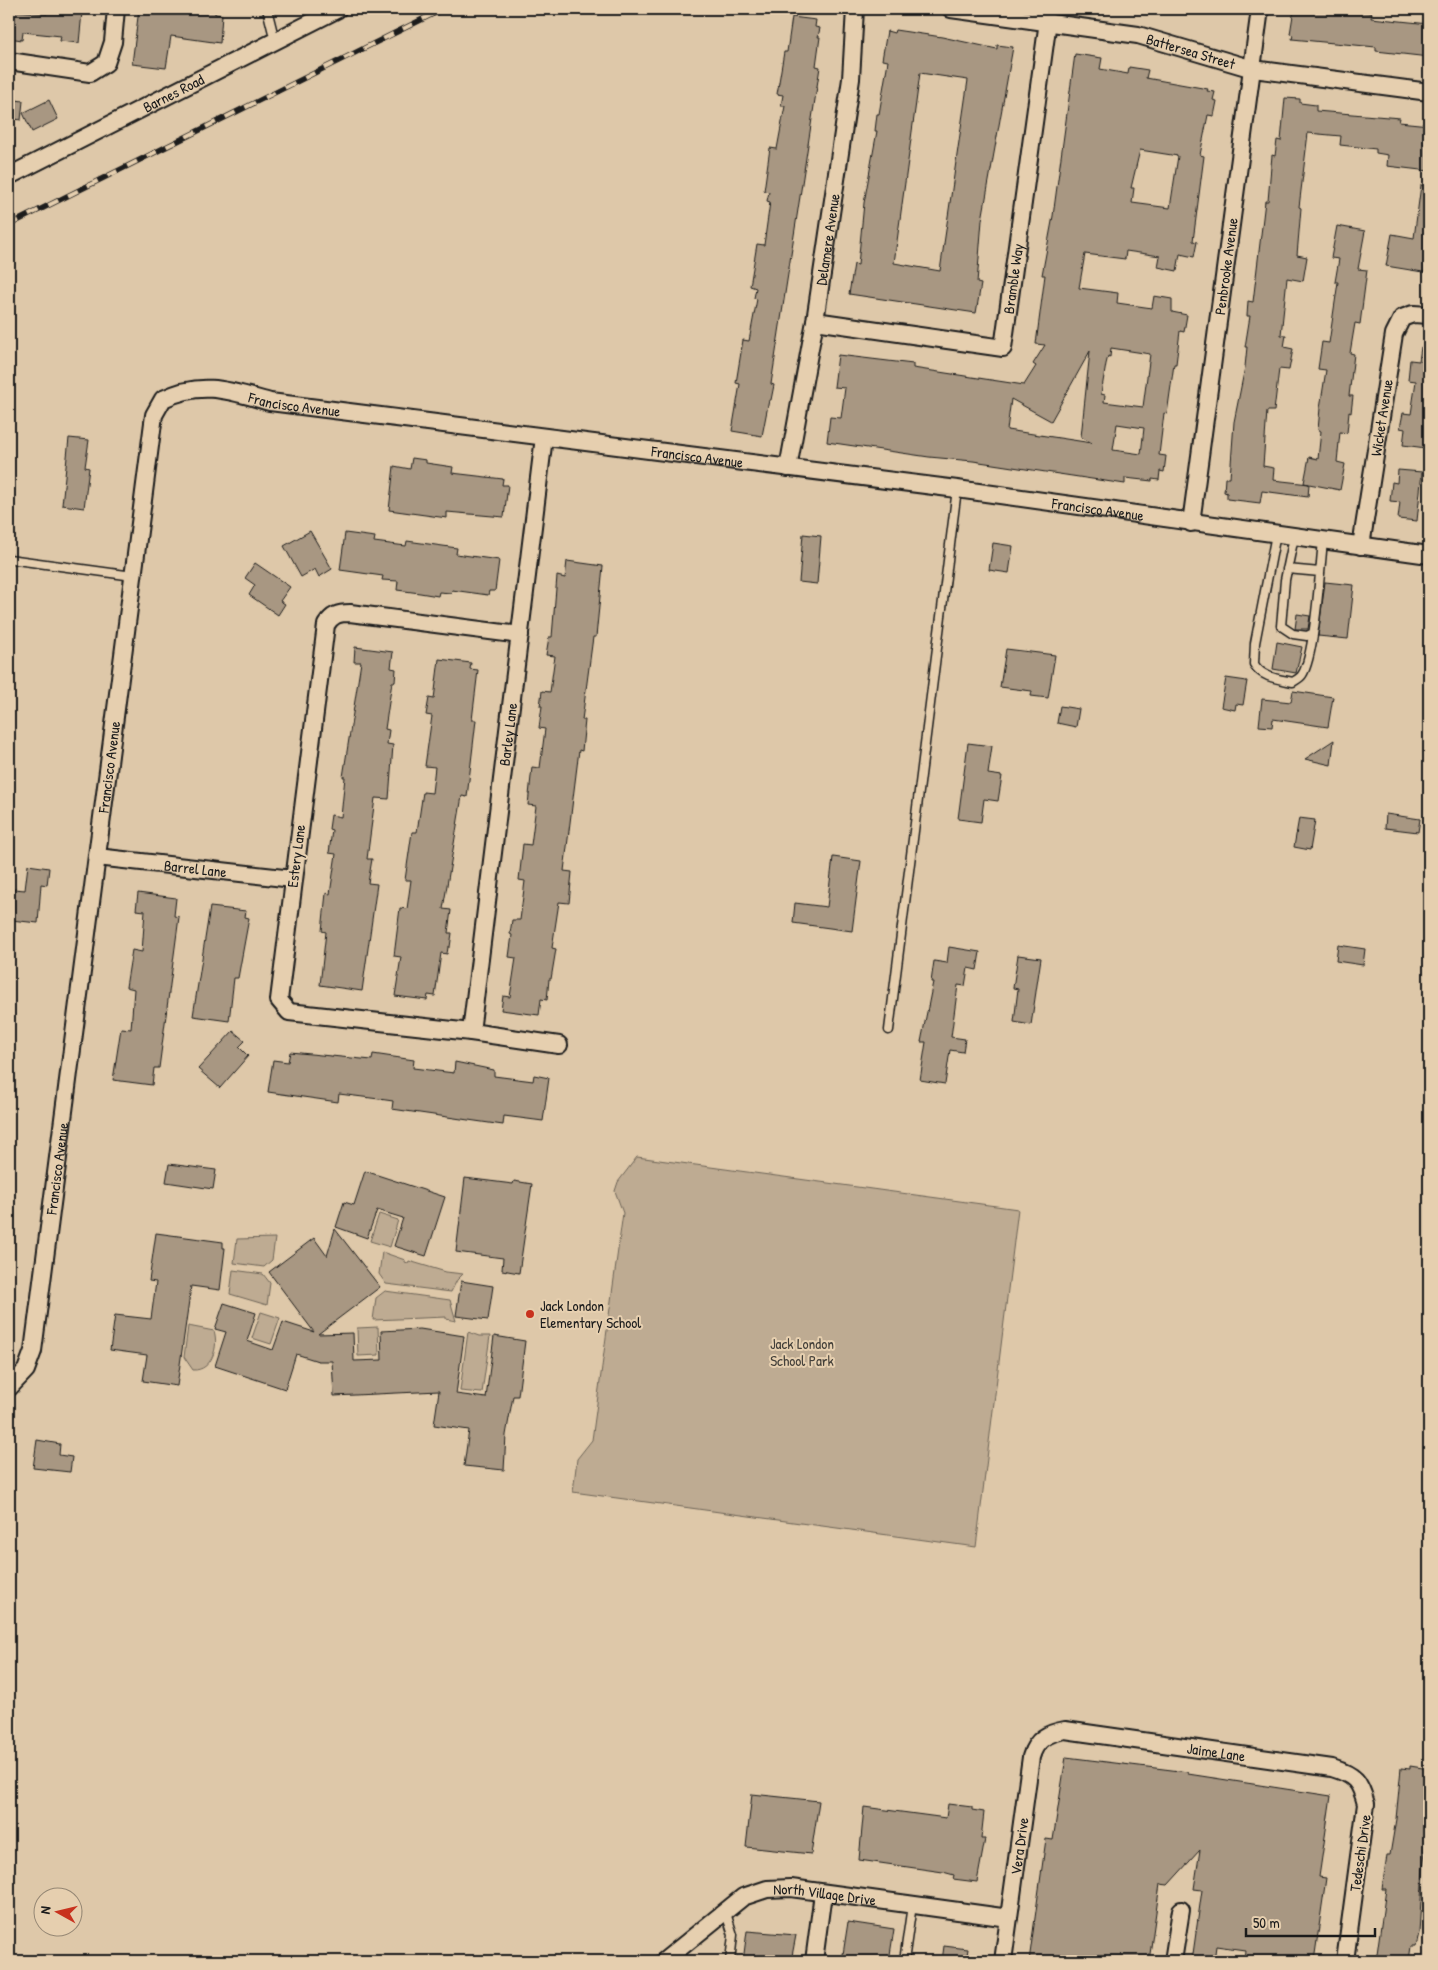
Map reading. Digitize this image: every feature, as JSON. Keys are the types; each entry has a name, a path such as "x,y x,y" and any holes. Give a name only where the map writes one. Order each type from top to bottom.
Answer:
{"street":[{"path":"9,61 90,73 106,62 112,42 116,9"},
{"name":"Barnes Road","path":"9,176 338,9"},
{"name":"Delamere Avenue","path":"788,468 815,320 851,79 855,9"},
{"name":"Battersea Street","path":"951,9 1138,36 1253,69 1429,92"},
{"name":"Penbrooke Avenue","path":"1191,523 1260,9"},
{"name":"Bramble Way","path":"815,320 1003,348 1048,22"},
{"name":"Wicket Avenue","path":"1361,546 1394,334 1402,318 1414,314 1429,315"},
{"name":"Francisco Avenue","path":"9,1388 26,1370 33,1351 154,415 163,399 197,388 221,388 270,402 957,489 1429,555"},
{"name":"Barley Lane","path":"471,1032 544,437"},
{"name":"Estery Lane","path":"520,635 350,613 340,613 331,617 326,625 278,1000 289,1012 471,1032 559,1045"},
{"name":"Barrel Lane","path":"96,857 293,879"},
{"name":"Jaime Lane","path":"1046,1735 1065,1730 1332,1768 1350,1773 1362,1787 1366,1804"},
{"name":"Vera Drive","path":"1003,1961 1031,1757 1037,1744 1046,1735"},
{"name":"Tedeschi Drive","path":"1345,1961 1366,1804"},
{"name":"North Village Drive","path":"664,1961 743,1897 767,1889 790,1888 1009,1918"},
{"path":"814,1961 823,1893"},
{"path":"1174,1961 1181,1910"}],"lane":[{"path":"267,9 275,41"},
{"path":"889,1030 957,489"},
{"path":"1276,534 1255,643 1254,664 1257,669 1268,676 1293,682 1302,676 1313,633 1323,541"},
{"path":"1294,537 1281,626 1293,634 1307,636 1313,633"},
{"path":"9,559 134,576"},
{"path":"1288,569 1320,572"},
{"path":"904,1961 912,1905"},
{"path":"725,1910 733,1935 730,1961"}],"green space":[{"name":"Jack London School Park","path":"637,1157 1018,1209 976,1547 573,1492 577,1459 592,1440 623,1213 615,1191 618,1182"},
{"path":"379,1214 398,1220 390,1247 370,1241"},
{"path":"275,1238 272,1260 264,1267 234,1263 237,1239"},
{"path":"382,1252 405,1260 408,1263 409,1261 446,1272 463,1274 457,1280 451,1292 386,1284 379,1274"},
{"path":"233,1270 263,1274 270,1283 267,1305 230,1294"},
{"path":"385,1291 450,1300 456,1321 446,1319 446,1317 373,1320 376,1298"},
{"path":"261,1312 280,1318 271,1344 252,1338"},
{"path":"188,1326 214,1331 215,1350 209,1362 200,1369 193,1370 184,1357"},
{"path":"378,1327 379,1355 358,1356 357,1328"},
{"path":"468,1332 479,1336 490,1336 482,1393 460,1391"}],"building":[{"path":"47,9 82,12 79,43 60,41 61,36 23,32 22,40 9,38 10,10 47,14"},
{"path":"139,9 215,9 215,14 222,15 220,43 171,36 166,68 132,64"},
{"path":"1294,9 1336,9 1372,13 1371,18 1429,24 1429,57 1376,51 1376,47 1292,39 1293,35 1290,34"},
{"path":"792,17 816,20 815,27 820,28 818,37 820,37 816,66 820,67 771,384 774,385 762,436 732,431 740,384 736,383 743,340 749,341 757,299 754,298 756,288 750,286 757,244 764,245 770,202 767,201 769,192 764,191 770,148 777,149 785,106 781,106 783,95 777,94 784,52 787,52"},
{"path":"895,30 942,37 997,49 997,45 1013,47 982,220 977,283 981,284 976,313 849,294 854,264 858,265 864,203 877,131 875,131 877,114 879,114 888,61 882,60 887,31 894,33","holes":["920,73 968,80 940,271 894,263"]},
{"path":"1075,54 1102,58 1100,69 1128,74 1129,67 1148,70 1146,78 1208,89 1207,91 1215,92 1213,100 1217,101 1214,116 1208,115 1200,155 1204,156 1193,241 1197,242 1194,257 1180,254 1177,271 1158,267 1160,256 1126,251 1125,259 1085,254 1079,288 1118,293 1117,303 1152,308 1154,296 1172,299 1172,312 1187,315 1184,332 1180,331 1167,414 1164,413 1159,455 1166,456 1164,472 1160,471 1159,480 1125,478 1125,484 973,461 929,457 827,442 830,417 841,418 845,388 834,387 838,355 913,364 913,368 1024,385 1036,366 1033,364 1045,345 1036,344 1045,275 1042,275 1053,216","holes":["1140,150 1178,156 1170,208 1132,203 1134,188 1131,188","1111,348 1150,354 1143,407 1104,402 1105,395 1101,394 1108,356 1110,357","1090,351 1081,437 1092,443 1007,430 1011,399 1051,421","1117,424 1144,428 1141,454 1113,450"]},
{"path":"1285,98 1300,99 1300,103 1316,105 1316,111 1400,118 1399,122 1429,125 1429,171 1387,166 1388,155 1376,153 1376,149 1340,145 1341,136 1308,133 1299,207 1301,208 1297,255 1307,257 1303,281 1287,278 1281,335 1286,335 1284,347 1293,349 1289,370 1279,369 1274,411 1267,411 1263,466 1274,468 1273,480 1309,484 1308,497 1262,491 1260,503 1227,499 1227,493 1224,492 1225,478 1230,478 1234,422 1245,367 1247,347 1245,347 1250,316 1247,316 1248,301 1253,302 1265,201 1268,201 1272,155 1275,156 1277,140 1281,141"},
{"path":"9,99 23,101 21,120 9,118"},
{"path":"49,100 58,119 32,132 23,113"},
{"path":"1421,185 1429,186 1429,273 1386,266 1392,234 1414,238"},
{"path":"1337,226 1365,231 1358,269 1367,270 1360,324 1355,323 1350,353 1354,354 1349,396 1353,396 1351,413 1349,412 1347,433 1340,432 1337,462 1345,464 1340,490 1304,483 1309,457 1318,459 1321,431 1318,430 1326,370 1318,369 1322,342 1329,343 1338,282 1335,282 1339,259 1331,258"},
{"path":"1421,347 1429,348 1429,428 1426,448 1403,445 1405,429 1400,428 1403,413 1411,414 1416,381 1408,380 1410,360 1419,361"},
{"path":"69,438 89,440 85,467 89,468 84,508 62,505"},
{"path":"412,458 426,460 426,463 453,467 452,473 503,479 502,485 508,485 504,517 447,512 447,518 389,510 394,466 410,469"},
{"path":"1398,470 1422,472 1417,521 1398,519 1400,502 1390,501 1392,482 1397,483"},
{"path":"310,531 332,569 319,577 315,569 301,577 284,546"},
{"path":"345,533 375,537 374,542 406,546 407,541 457,548 456,554 499,560 495,591 489,591 488,595 452,590 451,593 439,592 438,596 397,590 398,581 382,580 383,576 340,570"},
{"path":"803,534 821,536 817,584 799,582"},
{"path":"993,543 1013,546 1009,573 989,570"},
{"path":"567,561 603,566 596,637 593,637 582,720 585,720 582,751 579,750 564,871 572,872 569,903 559,902 552,948 556,949 551,979 549,979 547,1000 541,999 539,1015 501,1010 503,996 510,997 516,958 509,957 512,935 510,934 512,920 520,920 525,881 519,880 523,844 531,845 536,806 528,805 532,767 540,768 545,729 539,728 542,691 550,692 555,656 546,655 549,637 552,637 557,576 565,578"},
{"path":"255,563 290,587 280,601 285,604 278,615 249,595 255,585 245,578"},
{"path":"1325,582 1354,585 1348,639 1318,636"},
{"path":"1297,614 1310,616 1308,629 1295,629"},
{"path":"1277,642 1302,647 1296,673 1273,669"},
{"path":"355,647 393,652 391,668 396,669 395,682 392,682 385,729 389,730 387,744 393,745 389,799 375,798 367,859 372,859 368,883 377,884 362,991 320,985 326,932 322,931 326,893 330,894 336,854 329,853 332,830 329,829 331,815 341,817 345,777 343,777 361,662 354,662"},
{"path":"1006,649 1055,655 1048,698 1031,696 1032,691 1000,687"},
{"path":"439,659 471,663 470,669 478,670 472,720 476,720 467,797 462,796 443,909 451,910 448,933 452,933 450,947 448,947 447,954 441,953 435,996 428,995 427,1000 395,996 401,957 394,956 400,908 407,909 411,880 405,880 412,832 417,832 423,792 432,793 435,767 425,766 432,716 426,715 429,698 434,699"},
{"path":"1226,678 1247,681 1243,705 1236,704 1235,710 1221,707"},
{"path":"1293,691 1333,697 1328,727 1273,719 1272,727 1259,726 1262,699 1291,702"},
{"path":"1060,706 1079,709 1076,727 1057,723"},
{"path":"1334,740 1331,765 1305,759"},
{"path":"968,743 992,746 988,774 1002,776 998,801 984,799 981,822 958,819"},
{"path":"1386,814 1420,819 1418,832 1385,828"},
{"path":"1299,818 1315,820 1310,850 1294,847"},
{"path":"833,857 861,861 852,931 793,923 795,903 827,907"},
{"path":"28,865 49,868 47,885 41,884 38,923 11,920 14,889 25,890"},
{"path":"138,893 176,898 174,916 179,917 159,1068 154,1068 152,1085 113,1080 121,1028 131,1029 134,989 126,987 132,950 142,952 145,911 136,910"},
{"path":"210,907 246,911 245,917 249,918 238,978 234,978 229,1021 193,1016"},
{"path":"1338,945 1365,949 1363,965 1336,961"},
{"path":"949,947 980,952 977,970 968,968 965,986 958,985 951,1037 965,1039 963,1052 950,1050 945,1084 920,1080 926,1042 921,1042 933,982 931,982 934,961 947,963"},
{"path":"1018,955 1041,958 1031,1025 1014,1022 1018,989 1013,988"},
{"path":"233,1031 245,1041 239,1047 248,1056 220,1088 198,1069"},
{"path":"290,1052 372,1060 373,1054 414,1060 413,1068 454,1073 455,1062 494,1070 494,1076 533,1081 534,1075 549,1078 543,1121 504,1116 503,1125 392,1109 393,1101 379,1099 339,1094 338,1102 268,1092 273,1060 288,1062"},
{"path":"169,1164 216,1170 213,1189 166,1182"},
{"path":"365,1171 445,1197 426,1256 394,1246 403,1218 377,1210 367,1238 336,1227 344,1202 354,1205"},
{"path":"465,1178 513,1184 514,1181 532,1184 519,1273 502,1270 503,1258 456,1252"},
{"path":"335,1229 380,1287 318,1334 353,1333 354,1361 382,1360 381,1331 420,1329 464,1336 456,1394 486,1398 494,1336 525,1341 518,1396 513,1396 506,1435 504,1470 464,1466 469,1430 434,1425 439,1391 334,1396 332,1361 318,1361 296,1354 285,1389 215,1366 226,1332 215,1329 224,1303 256,1313 247,1341 273,1350 283,1322 314,1332 269,1272 314,1238 327,1256"},
{"path":"156,1233 223,1242 223,1248 225,1248 220,1290 191,1286 177,1386 143,1381 147,1355 110,1350 115,1315 151,1319 156,1282 149,1281"},
{"path":"461,1281 493,1286 488,1320 456,1316"},
{"path":"37,1440 60,1444 59,1455 72,1457 70,1472 33,1468"},
{"path":"1066,1757 1188,1772 1188,1774 1331,1796 1319,1877 1326,1878 1314,1961 1244,1961 1245,1950 1216,1946 1214,1961 1192,1961 1202,1890 1194,1889 1200,1850 1168,1885 1160,1884 1149,1961 1029,1961 1046,1839 1053,1840"},
{"path":"1410,1766 1429,1769 1429,1839 1427,1839 1423,1868 1419,1933 1416,1946 1411,1946 1409,1961 1376,1961 1386,1889 1382,1889 1387,1855 1390,1855 1396,1819 1401,1768 1410,1769"},
{"path":"752,1794 819,1801 811,1854 746,1847"},
{"path":"948,1804 972,1807 972,1810 984,1812 981,1839 985,1839 977,1882 953,1879 954,1875 943,1872 859,1860 864,1807 946,1818"},
{"path":"848,1922 894,1929 889,1961 842,1961"},
{"path":"747,1931 796,1935 792,1956 790,1956 789,1961 743,1961"},
{"path":"944,1946 968,1949 966,1961 942,1961"}],"railway":[{"path":"9,225 443,9"}],"place":[{"name":"Jack London Elementary School","path":"530,1314"}]}
